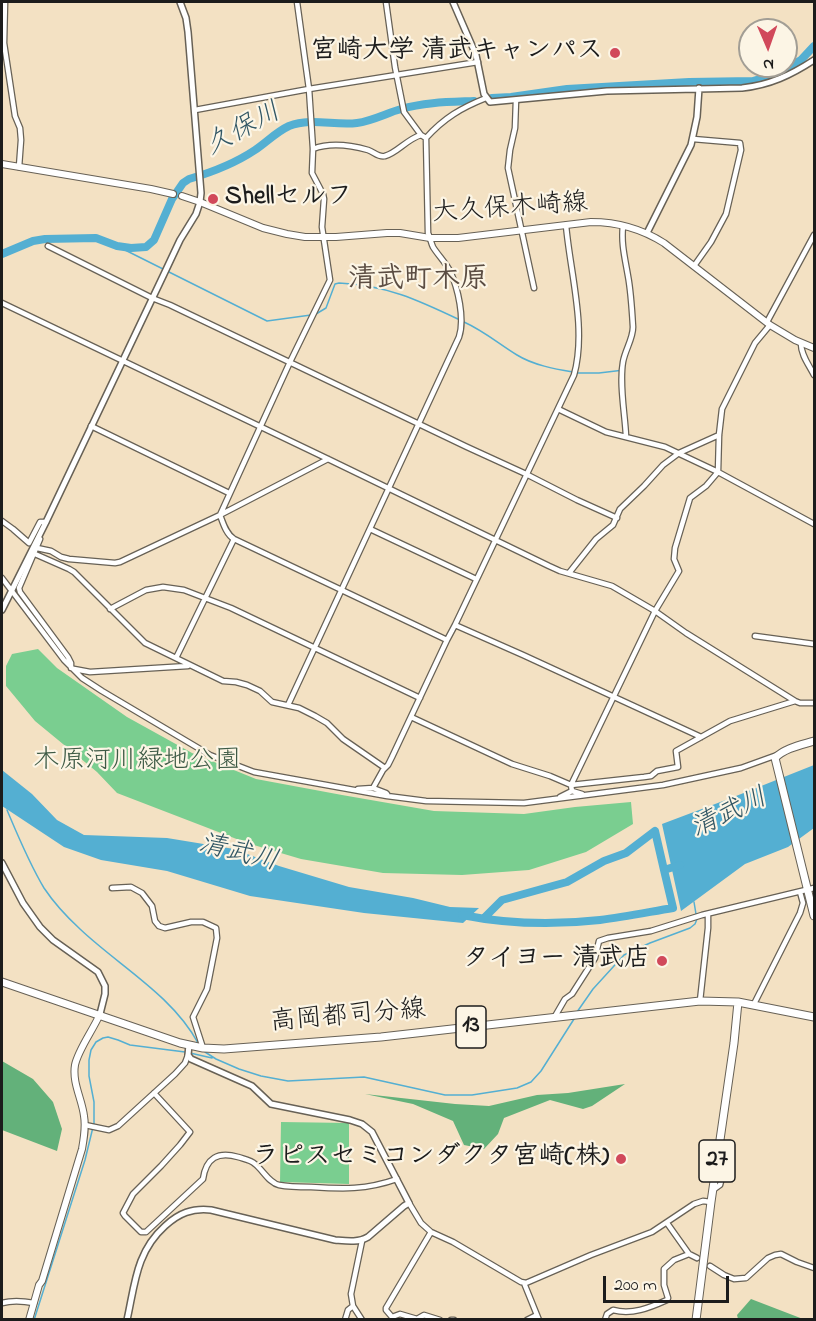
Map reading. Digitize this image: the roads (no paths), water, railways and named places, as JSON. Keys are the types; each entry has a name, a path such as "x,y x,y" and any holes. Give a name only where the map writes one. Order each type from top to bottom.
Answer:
{"main road":[{"name":"大久保木崎線","path":"2,164 173,194"},
{"name":"大久保木崎線","path":"182,196 269,230 323,238 387,233 430,238 458,238 599,222 623,226 647,233 664,243 768,323 801,344 814,348"},
{"path":"814,741 787,750 776,757 814,916"},
{"name":"高岡都司分線","path":"2,982 189,1045 224,1049 325,1042 700,1001 754,1004 814,1017"},
{"name":"27","path":"696,1320 738,1002"},
{"path":"29,1320 82,1149 85,1117 77,1088 75,1068 78,1056 100,1014"}],"street":[{"path":"5,2 3,44 15,116 20,128 19,167"},
{"path":"2,610 200,202 201,173 188,32 180,2"},
{"path":"297,2 309,89 313,149 312,173 324,200 322,227 330,280 220,514 230,537 447,640"},
{"path":"288,705 441,377 461,329 461,312 453,281 430,238 424,137 404,112 386,2"},
{"path":"453,2 478,63 484,94 490,102 607,92 759,86 790,75 814,60"},
{"path":"195,110 309,89 478,63"},
{"path":"647,233 693,139 698,117 699,88"},
{"path":"313,149 344,145 385,156 414,137 424,137 452,114 486,98"},
{"path":"516,100 515,128 508,168 534,288"},
{"path":"693,139 740,142 741,150 726,214 711,242 694,266"},
{"name":"大久保木崎線","path":"173,194 182,196"},
{"path":"373,788 392,757 574,375 578,344 576,305 566,225"},
{"path":"623,226 621,239 633,329 623,360 622,373 626,436"},
{"path":"572,788 655,611 679,571 674,559 675,548 690,498 706,486 718,472 722,409 814,235"},
{"path":"48,246 152,298 616,518"},
{"path":"2,303 549,566 612,586 795,701 814,703"},
{"path":"801,344 803,354 814,375"},
{"path":"558,409 606,432 665,447 679,453 814,524"},
{"path":"91,426 229,493"},
{"path":"569,573 613,525 620,508 663,465 679,453 719,435"},
{"path":"37,548 69,559 120,562 328,459"},
{"path":"2,521 29,543 40,522 46,522"},
{"path":"46,522 19,588 68,657 71,668"},
{"path":"370,529 476,579"},
{"path":"176,658 234,539"},
{"path":"34,554 69,569 145,643 223,681 247,685 260,691 272,702 299,708 321,719 343,739 385,768"},
{"path":"2,578 53,647 82,678 210,755 254,772 426,801 524,803 678,782 741,768 776,757"},
{"path":"110,609 146,590 163,587 184,590 205,597 420,698"},
{"path":"455,625 701,736"},
{"path":"755,636 814,644"},
{"path":"71,668 90,672 190,666"},
{"path":"558,798 572,788 651,776 657,771 678,767 676,751 701,736 739,718 795,701"},
{"path":"411,717 512,764 549,776 584,795"},
{"path":"355,790 373,788 386,793 387,796"},
{"path":"2,863 23,903 40,927 53,940 98,972 105,986 100,1014"},
{"path":"112,888 131,887 142,893 152,906 155,921 159,926 165,928 191,922 203,922 216,928 217,938 207,988 193,1017 203,1048"},
{"path":"554,1018 595,958 599,941 651,931 702,915 807,889"},
{"path":"754,1004 800,913 807,889"},
{"path":"700,1001 708,915"},
{"path":"85,1125 109,1130 118,1126 176,1074 188,1055 189,1045"},
{"path":"188,1055 192,1059 252,1086 271,1104 362,1124 372,1132 421,1223 431,1232 453,1242 524,1283 538,1317 527,1320"},
{"path":"154,1093 190,1132 180,1146 133,1194 123,1213 141,1232 146,1232 203,1179 204,1168 214,1157 220,1155 253,1162 274,1184 284,1186 347,1189 379,1185 397,1179"},
{"path":"713,1190 720,1185 730,1148"},
{"path":"524,1283 652,1232 694,1204 703,1201 711,1202"},
{"path":"127,1320 136,1274 143,1254 153,1237 182,1213 212,1210 335,1240 362,1241 409,1203"},
{"path":"667,1223 689,1254 697,1258"},
{"path":"431,1232 386,1310 392,1317 400,1314 417,1319 424,1315 440,1320"},
{"path":"362,1241 351,1294 353,1306 362,1320"},
{"path":"605,1320 607,1314 613,1311 644,1310 667,1300 664,1269 674,1260 689,1254"},
{"path":"710,1266 734,1279 746,1278 768,1258 782,1254 814,1268"},
{"path":"2,1303 22,1300 34,1303"},
{"path":"345,1320 348,1310 353,1306"}],"water":[{"path":"814,765 814,828 788,847 745,864 681,911 662,824"},
{"path":"2,770 32,794 57,820 84,835 167,838 234,849 279,866 349,887 450,907 479,908 463,923 364,913 250,896 167,871 101,860 64,847 2,806"}],"waterway":[{"name":"久保川","path":"492,98 567,89 753,81 780,73 801,60 814,46"},
{"name":"久保川","path":"2,254 33,241 45,239 96,238 117,246 146,247 154,240 172,199 183,183 239,159 289,126 306,122 357,123 419,105 474,101"},
{"path":"117,246 267,321 311,315"},
{"path":"316,314 326,308 335,284 339,283 387,290 460,320"},
{"path":"464,322 523,358 544,366 573,372"},
{"path":"577,373 624,370"},
{"path":"7,810 33,869 56,904 95,943 160,996 187,1026 198,1043"},
{"name":"清武川","path":"484,918 502,900 567,882 604,861 626,853 655,831 664,870"},
{"name":"清武川","path":"462,915 514,922 566,923 609,919 673,908 664,870 680,865"},
{"path":"694,902 696,914"},
{"path":"577,1012 593,989 624,955 690,928 697,919"},
{"path":"205,1052 239,1069 288,1081 364,1077 445,1095 472,1095 517,1088 531,1082 541,1071 574,1019"},
{"path":"34,1320 85,1160 94,1123 94,1102 89,1076 91,1050 96,1042 108,1037 130,1045 185,1052"},
{"path":"190,1053 212,1058"}],"place":[{"name":"宮崎大学 清武キャンパス","path":"615,53"},
{"name":"Shellセルフ","path":"213,199"},
{"name":"タイヨー 清武店","path":"662,961"},
{"name":"ラピスセミコンダクタ宮崎(株)","path":"621,1159"}],"district":[{"name":"清武町木原","path":"418,281"}],"park label":[{"name":"木原河川緑地公園","path":"137,763"}]}
